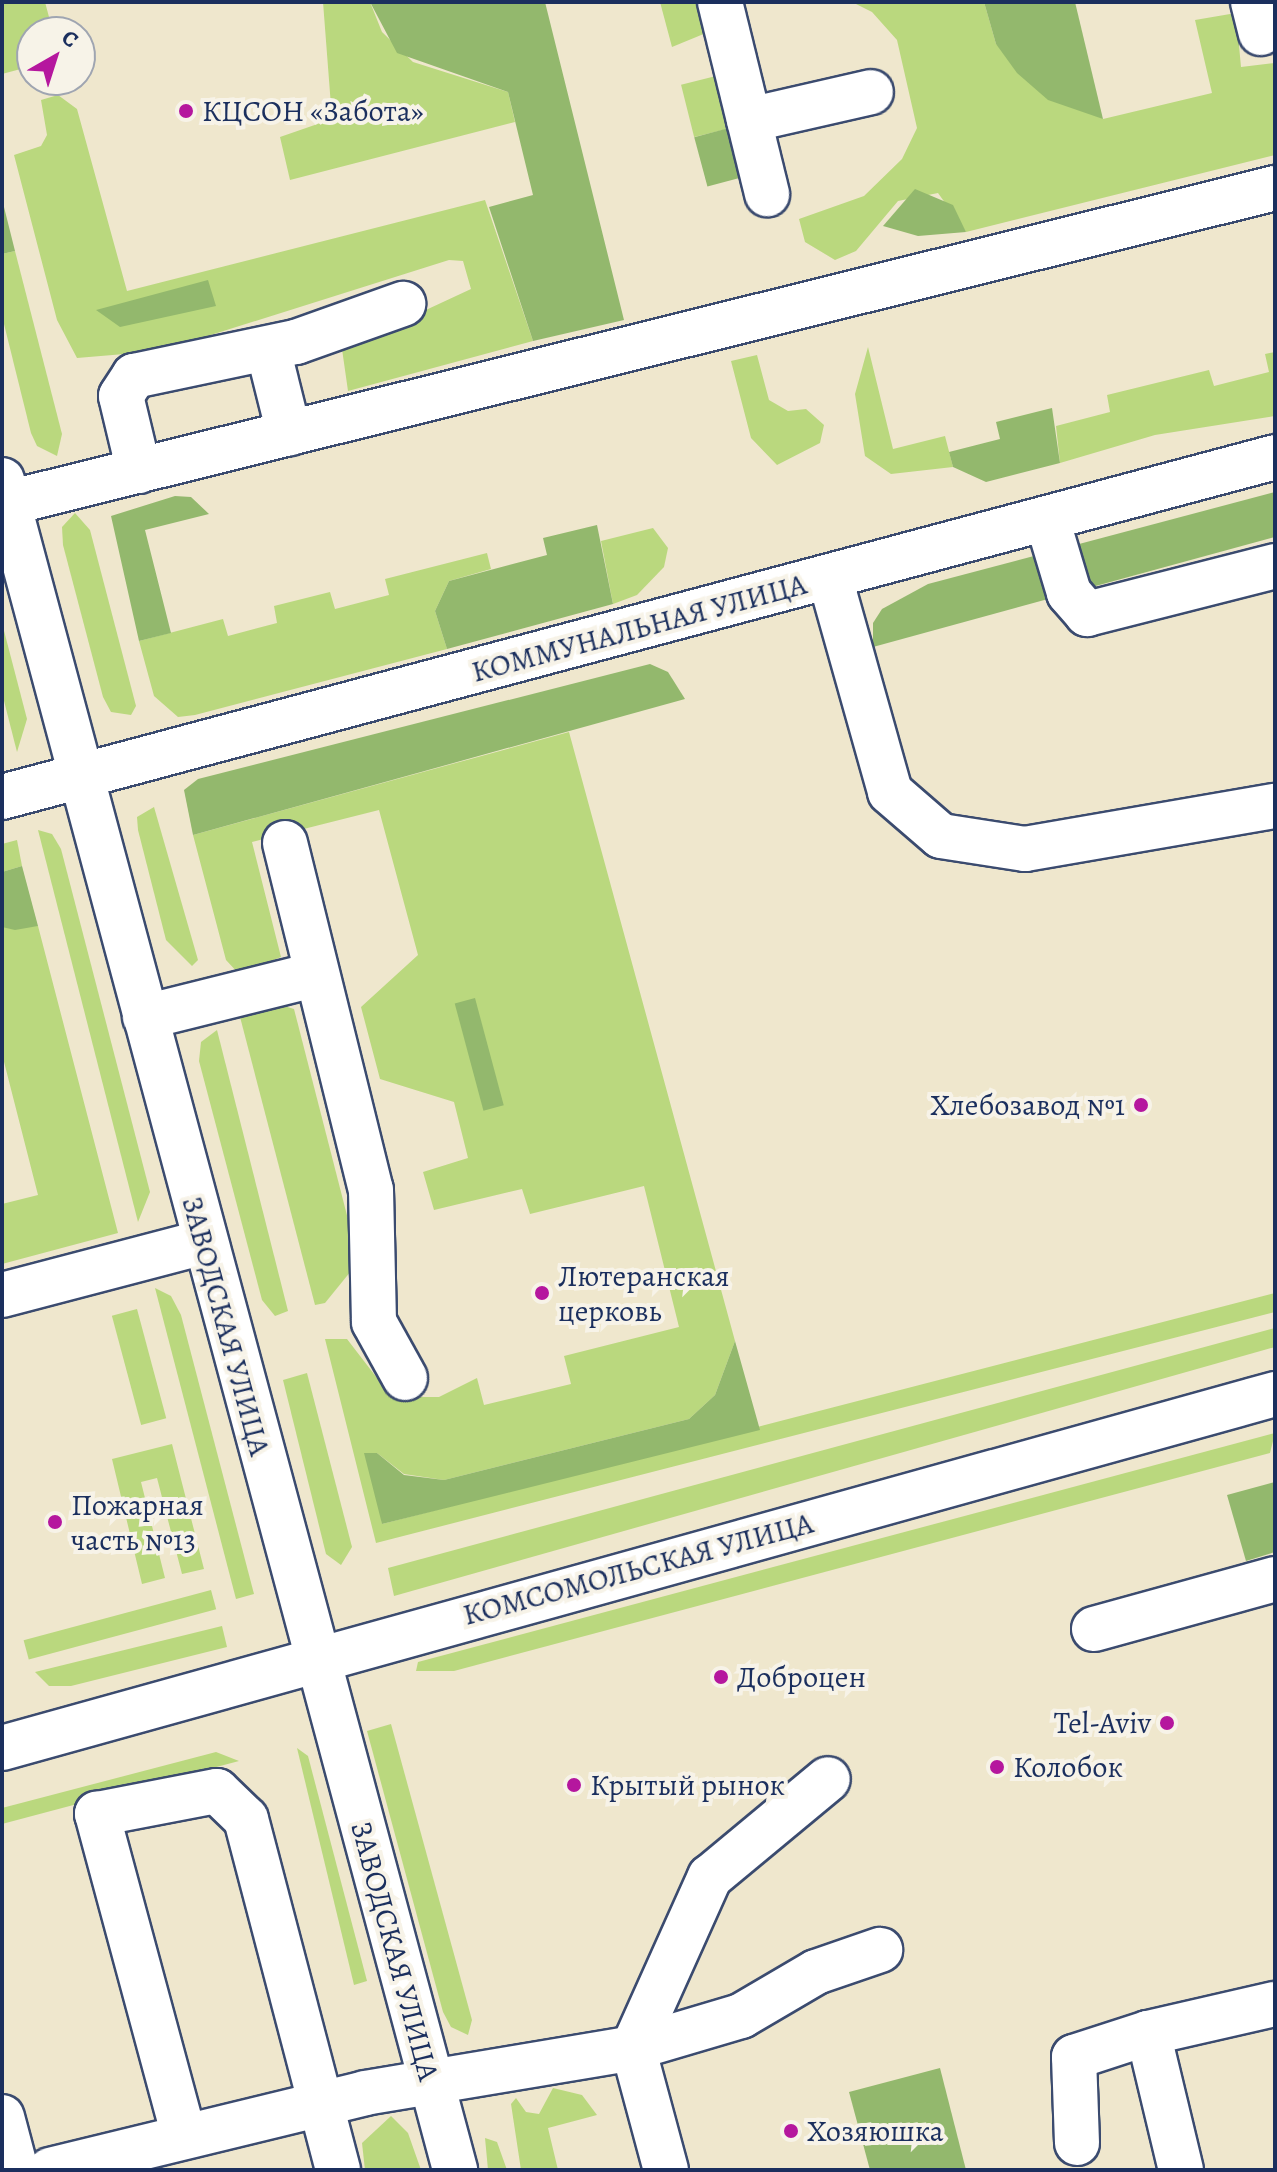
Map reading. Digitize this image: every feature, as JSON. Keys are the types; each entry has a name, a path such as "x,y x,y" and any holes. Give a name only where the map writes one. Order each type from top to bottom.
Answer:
{"street":[{"path":"720,2 767,194"},
{"path":"749,120 871,92"},
{"path":"5,491 139,471 1275,188"},
{"path":"139,471 121,396 134,376 268,349 403,304"},
{"path":"268,349 289,433"},
{"name":"КОММУНАЛЬНАЯ УЛИЦА","path":"2,797 1275,457"},
{"name":"ЗАВОДСКАЯ УЛИЦА","path":"5,491 314,1658 455,2170"},
{"path":"1047,519 1069,593 1087,614 1275,566"},
{"path":"830,578 890,792 941,836 1025,849 1275,806"},
{"path":"285,843 371,1190 374,1322 405,1378"},
{"path":"145,1017 317,974"},
{"path":"2,1295 204,1242"},
{"name":"КОМСОМОЛЬСКАЯ УЛИЦА","path":"2,1748 314,1658 1275,1394"},
{"path":"1094,1629 1275,1579"},
{"path":"666,2170 633,2048 710,1877 828,1779"},
{"path":"184,2136 97,1814 204,1791 239,1805 338,2170"},
{"path":"50,2170 321,2102 633,2048 741,2016 816,1972 880,1950"},
{"path":"1077,2143 1074,2057 1148,2033 1275,2004"},
{"path":"1148,2033 1181,2170"},
{"path":"2,2117 16,2170"}],"green space":[{"path":"2,2 45,2 49,16 16,16 16,70 2,74"},
{"path":"323,2 370,2 382,32 413,62 508,92 515,122 290,180 280,137 332,119"},
{"path":"370,2 545,2 624,320 533,341 489,207 533,195 508,92 397,53"},
{"path":"660,2 698,2 706,33 672,47"},
{"path":"852,2 984,2 996,44 1103,119 1212,93 1195,20 1236,13 1241,67 1275,63 1275,155 966,232 938,193 898,201 856,251 835,260 805,242 799,219 864,196 902,159 917,128 897,40 872,12"},
{"path":"984,2 1075,2 1103,119 1048,100 1017,73 996,44"},
{"path":"716,76 729,128 694,137 681,85"},
{"path":"59,96 77,109 127,291 485,200 533,341 348,391 342,349 471,289 463,261 449,260 160,351 77,358 57,320 14,155 41,146 47,135 41,100"},
{"path":"729,128 742,177 707,187 694,137"},
{"path":"915,189 953,205 966,232 918,236 883,226"},
{"path":"2,199 15,251 2,254"},
{"path":"15,251 62,434 57,456 37,446 31,433 2,316 2,254"},
{"path":"208,280 216,306 120,327 96,310"},
{"path":"868,347 893,449 945,436 953,467 891,474 865,456 855,394"},
{"path":"1275,352 1275,416 1155,435 1060,463 1056,426 1110,412 1107,395 1209,370 1214,386 1269,372 1265,354"},
{"path":"757,355 769,400 788,411 806,409 824,425 820,443 777,465 751,438 731,361"},
{"path":"1052,408 1060,463 986,482 953,467 949,452 1000,439 996,422"},
{"path":"1275,492 1275,537 873,647 873,623 882,609 928,584"},
{"path":"175,496 191,497 209,514 145,530 171,633 139,641 111,516"},
{"path":"75,513 90,530 136,706 131,715 111,712 103,697 63,545 62,527"},
{"path":"597,525 613,604 447,649 435,611 449,581 547,555 543,538"},
{"path":"653,528 668,548 664,567 637,595 613,604 601,541"},
{"path":"487,553 491,569 449,581 435,611 447,649 195,715 178,717 154,696 139,641 223,619 228,636 277,623 274,606 330,592 335,609 389,595 385,579"},
{"path":"2,623 27,719 17,752 2,693"},
{"path":"650,664 668,672 685,699 193,835 184,790 198,779"},
{"path":"569,732 735,1341 715,1395 689,1419 444,1480 404,1474 377,1453 382,1524 1275,1293 1275,1312 376,1543 325,1339 347,1339 377,1378 412,1397 439,1397 477,1378 484,1405 571,1384 564,1356 679,1327 644,1186 530,1214 522,1189 434,1210 423,1172 468,1158 454,1102 380,1079 361,1007 418,955 379,810 252,842 281,957 239,974 226,960 193,835"},
{"path":"154,807 198,960 192,966 166,940 138,830 137,817"},
{"path":"38,830 52,834 61,849 150,1192 138,1222"},
{"path":"17,840 22,866 2,872 2,844"},
{"path":"22,866 38,926 15,930 2,927 2,872"},
{"path":"38,926 118,1233 2,1264 2,1204 38,1195 2,1054 2,927"},
{"path":"475,998 504,1105 483,1111 455,1003"},
{"path":"277,1004 294,1009 351,1231 351,1271 325,1303 315,1305 239,1013"},
{"path":"217,1030 288,1311 275,1316 262,1300 199,1061 201,1042"},
{"path":"155,1288 171,1296 181,1315 254,1594 236,1599"},
{"path":"137,1309 166,1418 141,1425 112,1316"},
{"path":"1275,1328 1275,1347 394,1596 388,1568"},
{"path":"735,1341 760,1430 382,1524 364,1453 377,1453 404,1475 444,1480 689,1419 715,1395"},
{"path":"307,1373 352,1547 341,1565 326,1554 283,1380"},
{"path":"1275,1433 1270,1453 454,1671 416,1671 418,1662"},
{"path":"172,1444 204,1569 182,1574 157,1478 141,1482 165,1578 142,1584 112,1459"},
{"path":"1275,1482 1275,1552 1246,1561 1227,1495"},
{"path":"211,1590 216,1609 29,1660 24,1640"},
{"path":"222,1626 227,1647 71,1686 49,1686 35,1672"},
{"path":"391,1724 472,2020 468,2035 451,2027 443,2012 367,1731"},
{"path":"297,1748 308,1756 367,1981 354,1985"},
{"path":"216,1752 239,1761 2,1824 2,1808"},
{"path":"940,2068 966,2170 870,2170 849,2092"},
{"path":"553,2088 582,2095 597,2115 548,2128 558,2170 521,2170 511,2104 516,2098 526,2112 539,2114"},
{"path":"391,2116 408,2133 421,2170 365,2170 362,2143"},
{"path":"485,2138 497,2142 507,2170 488,2170"}],"place":[{"name":"КЦСОН «Забота»","path":"186,111"},
{"name":"Хлебозавод №1","path":"1141,1105"},
{"name":"Лютеранская церковь","path":"542,1293"},
{"name":"Пожарная часть №13","path":"55,1522"},
{"name":"Доброцен","path":"721,1677"},
{"name":"Tel-Aviv","path":"1167,1723"},
{"name":"Колобок","path":"997,1767"},
{"name":"Крытый рынок","path":"574,1785"},
{"name":"Хозяюшка","path":"791,2131"}]}
